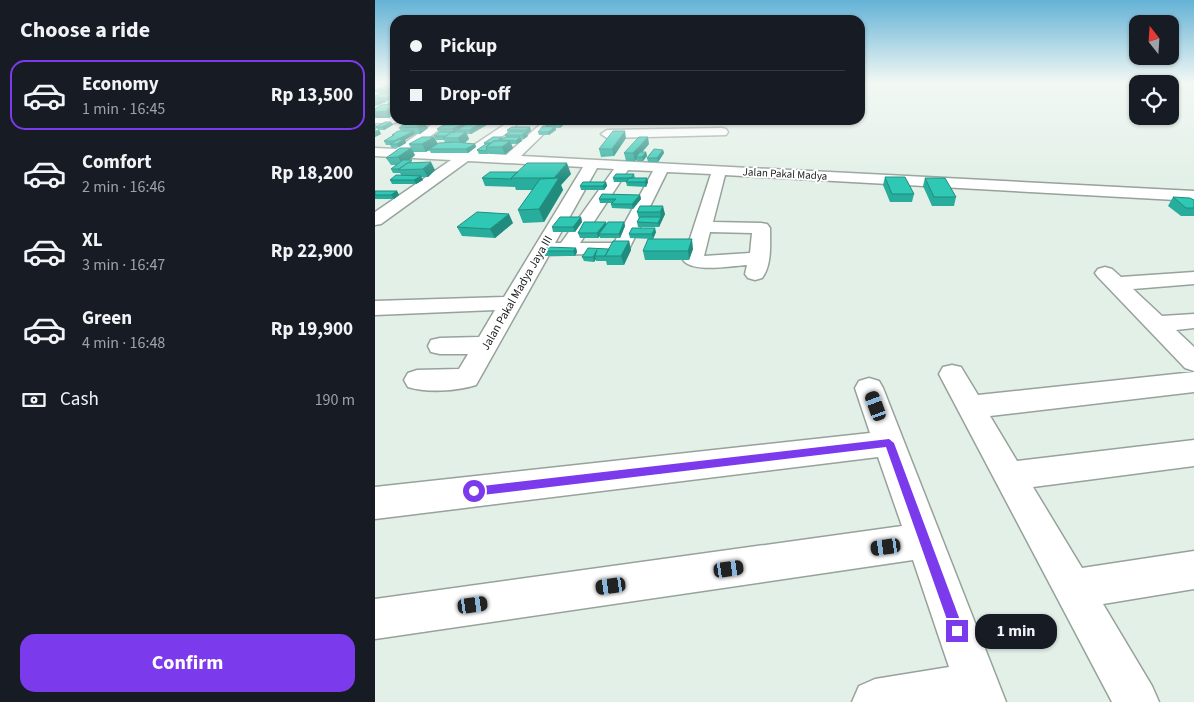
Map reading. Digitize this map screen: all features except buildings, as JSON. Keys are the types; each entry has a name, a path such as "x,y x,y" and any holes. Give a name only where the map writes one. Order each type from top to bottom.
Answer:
{"street":[{"path":"375,120 390,124"},
{"path":"398,154 439,125"},
{"path":"375,220 510,125"},
{"path":"509,160 547,125"},
{"path":"690,169 726,125"},
{"path":"607,134 722,132"},
{"path":"412,166 447,142"},
{"name":"Jalan Pakal Madya","path":"377,145 398,154 427,156 1194,196"},
{"name":"Jalan Pakal Madya Jaya III","path":"417,380 467,378 592,165"},
{"path":"567,249 623,166"},
{"path":"620,249 662,168"},
{"path":"702,227 761,228 760,256 756,266 696,262 692,258 719,171"},
{"path":"542,249 645,248"},
{"path":"1194,278 1111,279 1194,362"},
{"path":"375,308 511,303"},
{"path":"1157,324 1194,321"},
{"path":"440,346 487,345"},
{"path":"953,374 1136,702"},
{"path":"971,407 1194,382"},
{"path":"869,388 980,693 875,702"},
{"path":"375,503 889,443"},
{"path":"1010,476 1194,453"},
{"path":"375,619 925,541"},
{"path":"1073,590 1194,570"}],"route":[{"path":"474,491 889,443 957,631"}]}
